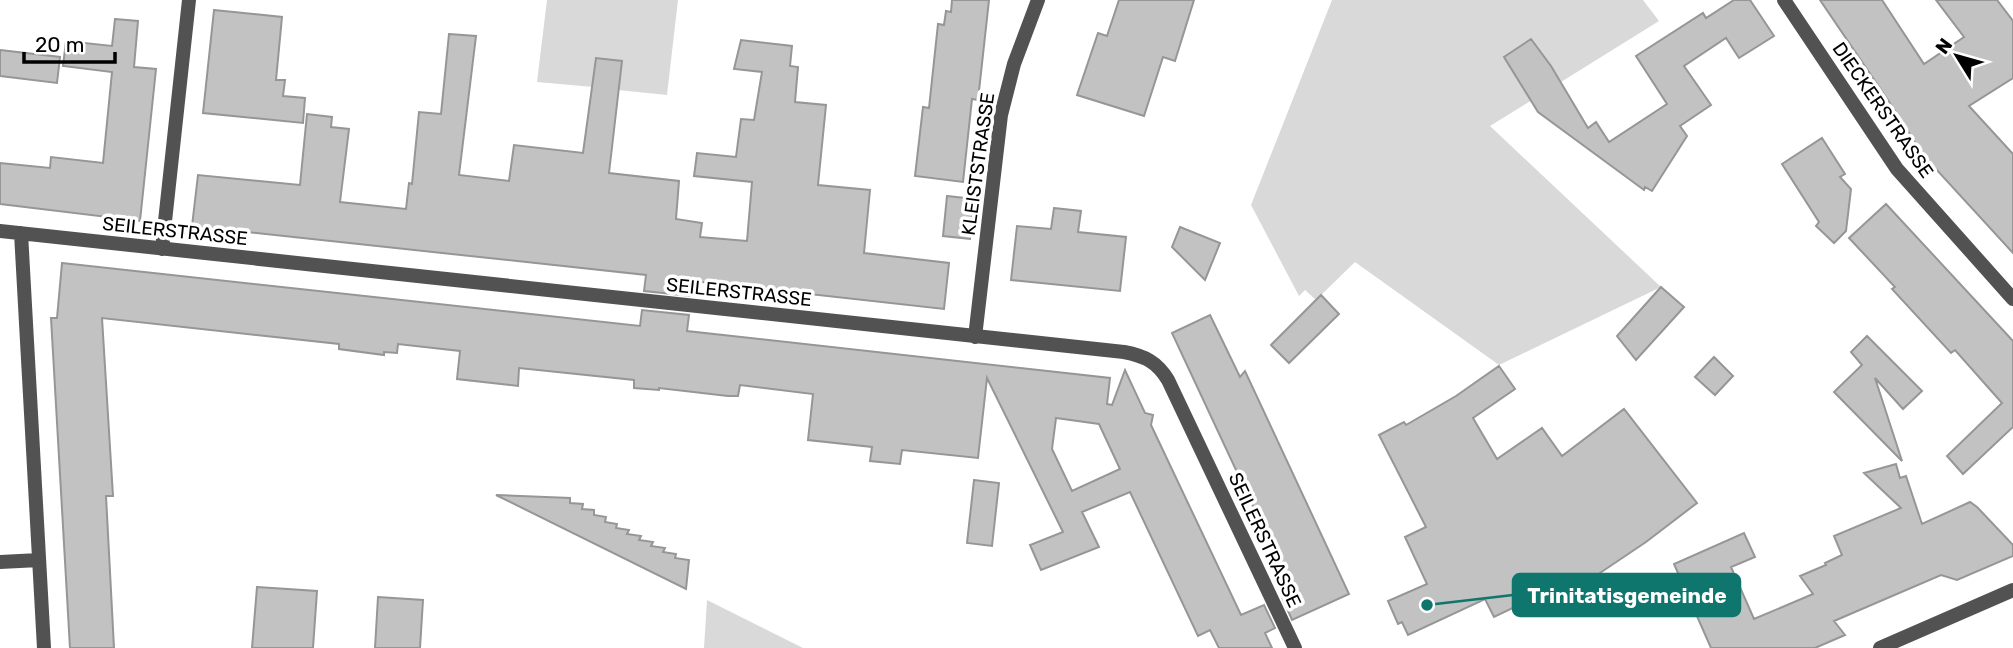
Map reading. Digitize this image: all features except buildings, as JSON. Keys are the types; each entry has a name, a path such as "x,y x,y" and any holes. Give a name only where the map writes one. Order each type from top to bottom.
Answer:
{"street":[{"path":"162,249 189,0"},
{"name":"KLEISTSTRASSE","path":"975,337 1001,115 1014,64 1038,0"},
{"name":"DIECKERSTRASSE","path":"1784,0 1897,169 2013,299"},
{"name":"SEILERSTRASSE","path":"0,231 1124,352 1146,358 1159,367 1168,380 1295,648"},
{"path":"21,233 44,648"},
{"path":"0,562 39,560"},
{"path":"1880,648 2013,590"}],"shaded area":[{"path":"547,0 678,0 667,95 618,90 621,61 596,58 593,87 537,82"},
{"path":"1332,0 1643,0 1659,21 1490,126 1661,287 1499,365 1355,262 1316,300 1305,290 1299,296 1251,205"},
{"path":"707,600 803,648 704,648"}],"place":[{"name":"Trinitatisgemeinde","path":"1427,605"}]}
